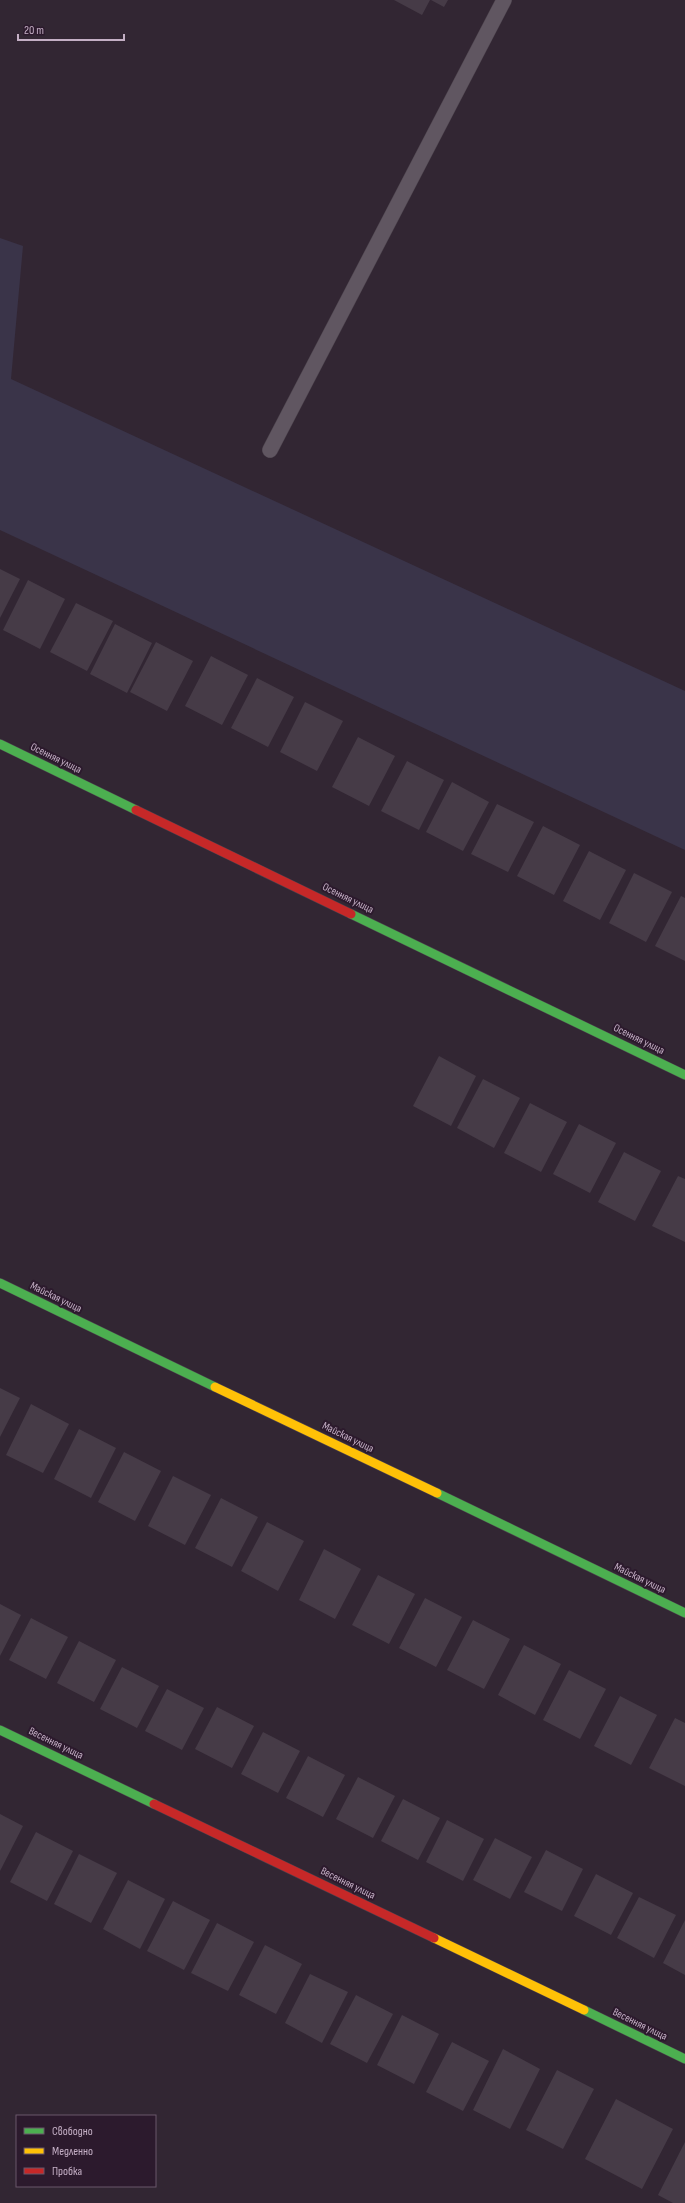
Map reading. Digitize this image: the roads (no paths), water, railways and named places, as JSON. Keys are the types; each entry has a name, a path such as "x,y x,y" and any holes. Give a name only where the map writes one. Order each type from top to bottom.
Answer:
{"street":[{"name":"Осенняя улица","path":"0,744 685,1075"},
{"name":"Майская улица","path":"0,1283 685,1613"},
{"name":"Весенняя улица","path":"0,1730 685,2059"}],"lane":[{"path":"270,450 504,0"}]}
